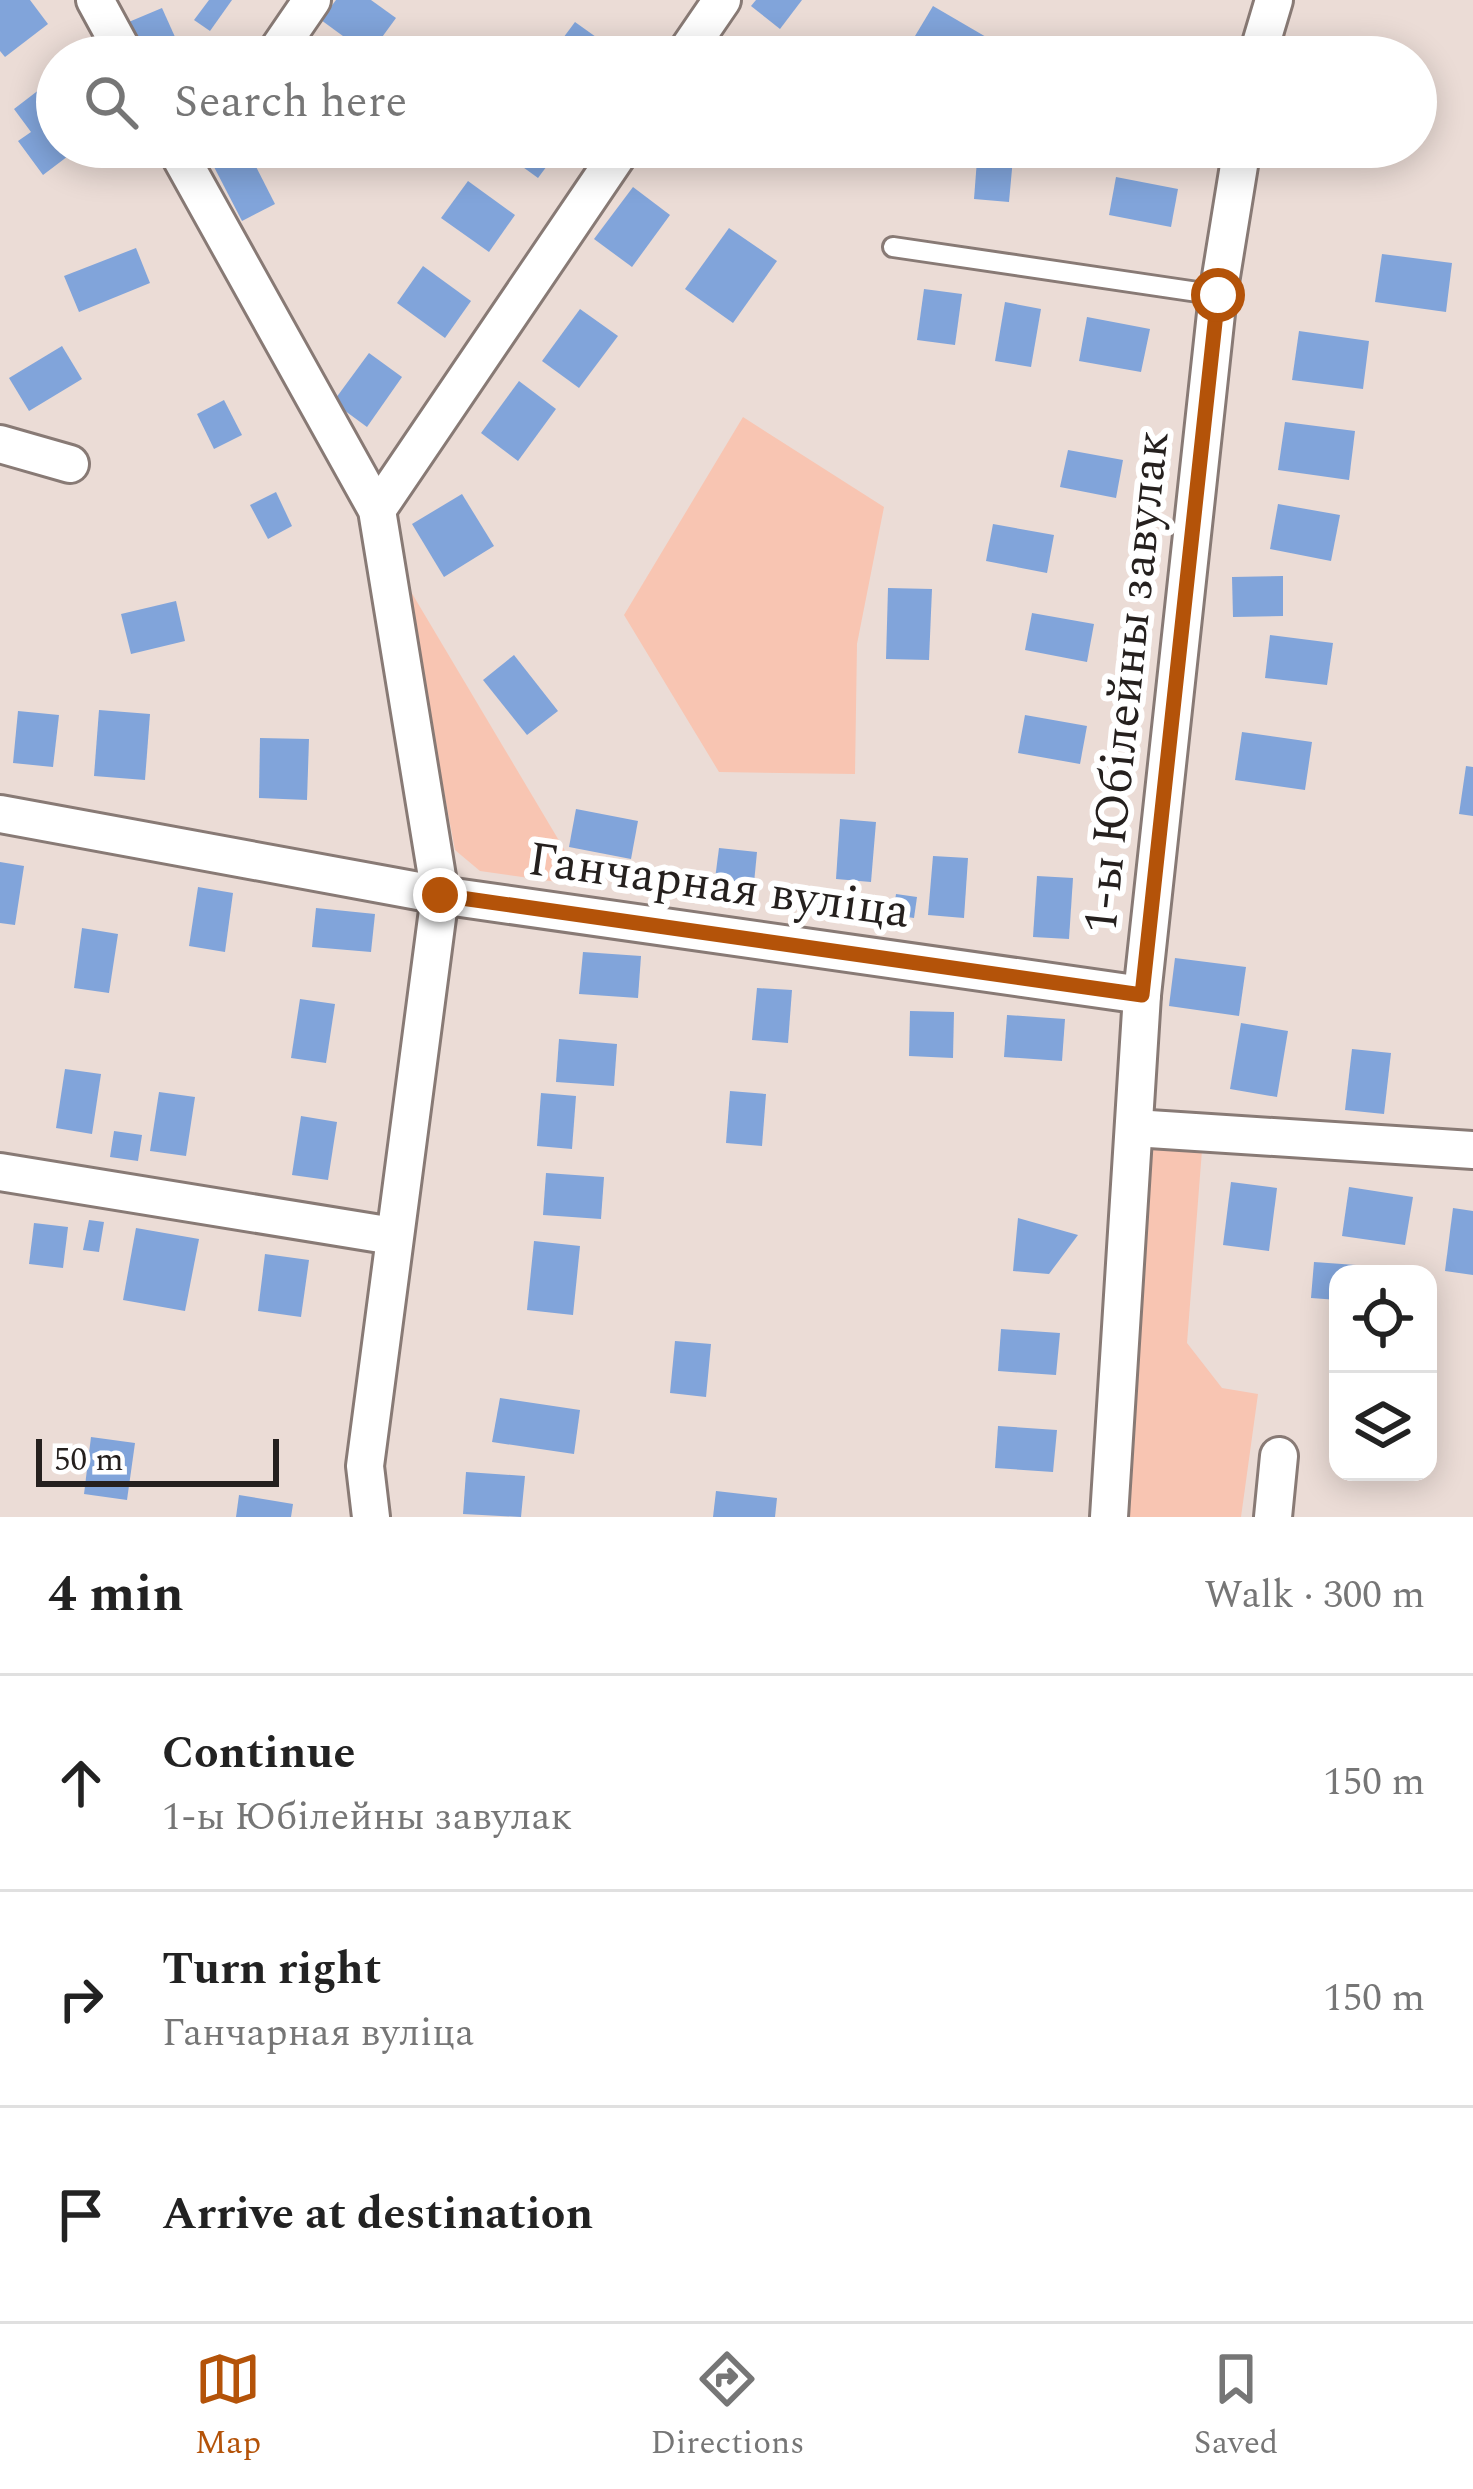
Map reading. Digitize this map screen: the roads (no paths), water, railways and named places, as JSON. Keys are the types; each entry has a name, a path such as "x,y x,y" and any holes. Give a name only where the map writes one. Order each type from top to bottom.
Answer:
{"street":[{"path":"95,0 115,36"},
{"path":"287,36 312,0"},
{"path":"697,36 722,0"},
{"path":"1263,36 1274,0"},
{"path":"198,168 377,510 440,895 365,1466 371,1517"},
{"path":"377,510 608,168"},
{"name":"1-ы Юбілейны завулак","path":"1109,1517 1142,995 1218,295 1238,168"},
{"path":"0,444 70,464"},
{"name":"Ганчарная вуліца","path":"0,814 440,895 1142,995"},
{"path":"1134,1128 1473,1150"},
{"path":"0,1172 393,1236"},
{"path":"1273,1517 1279,1456"}],"lane":[{"path":"893,247 1218,295"}]}
